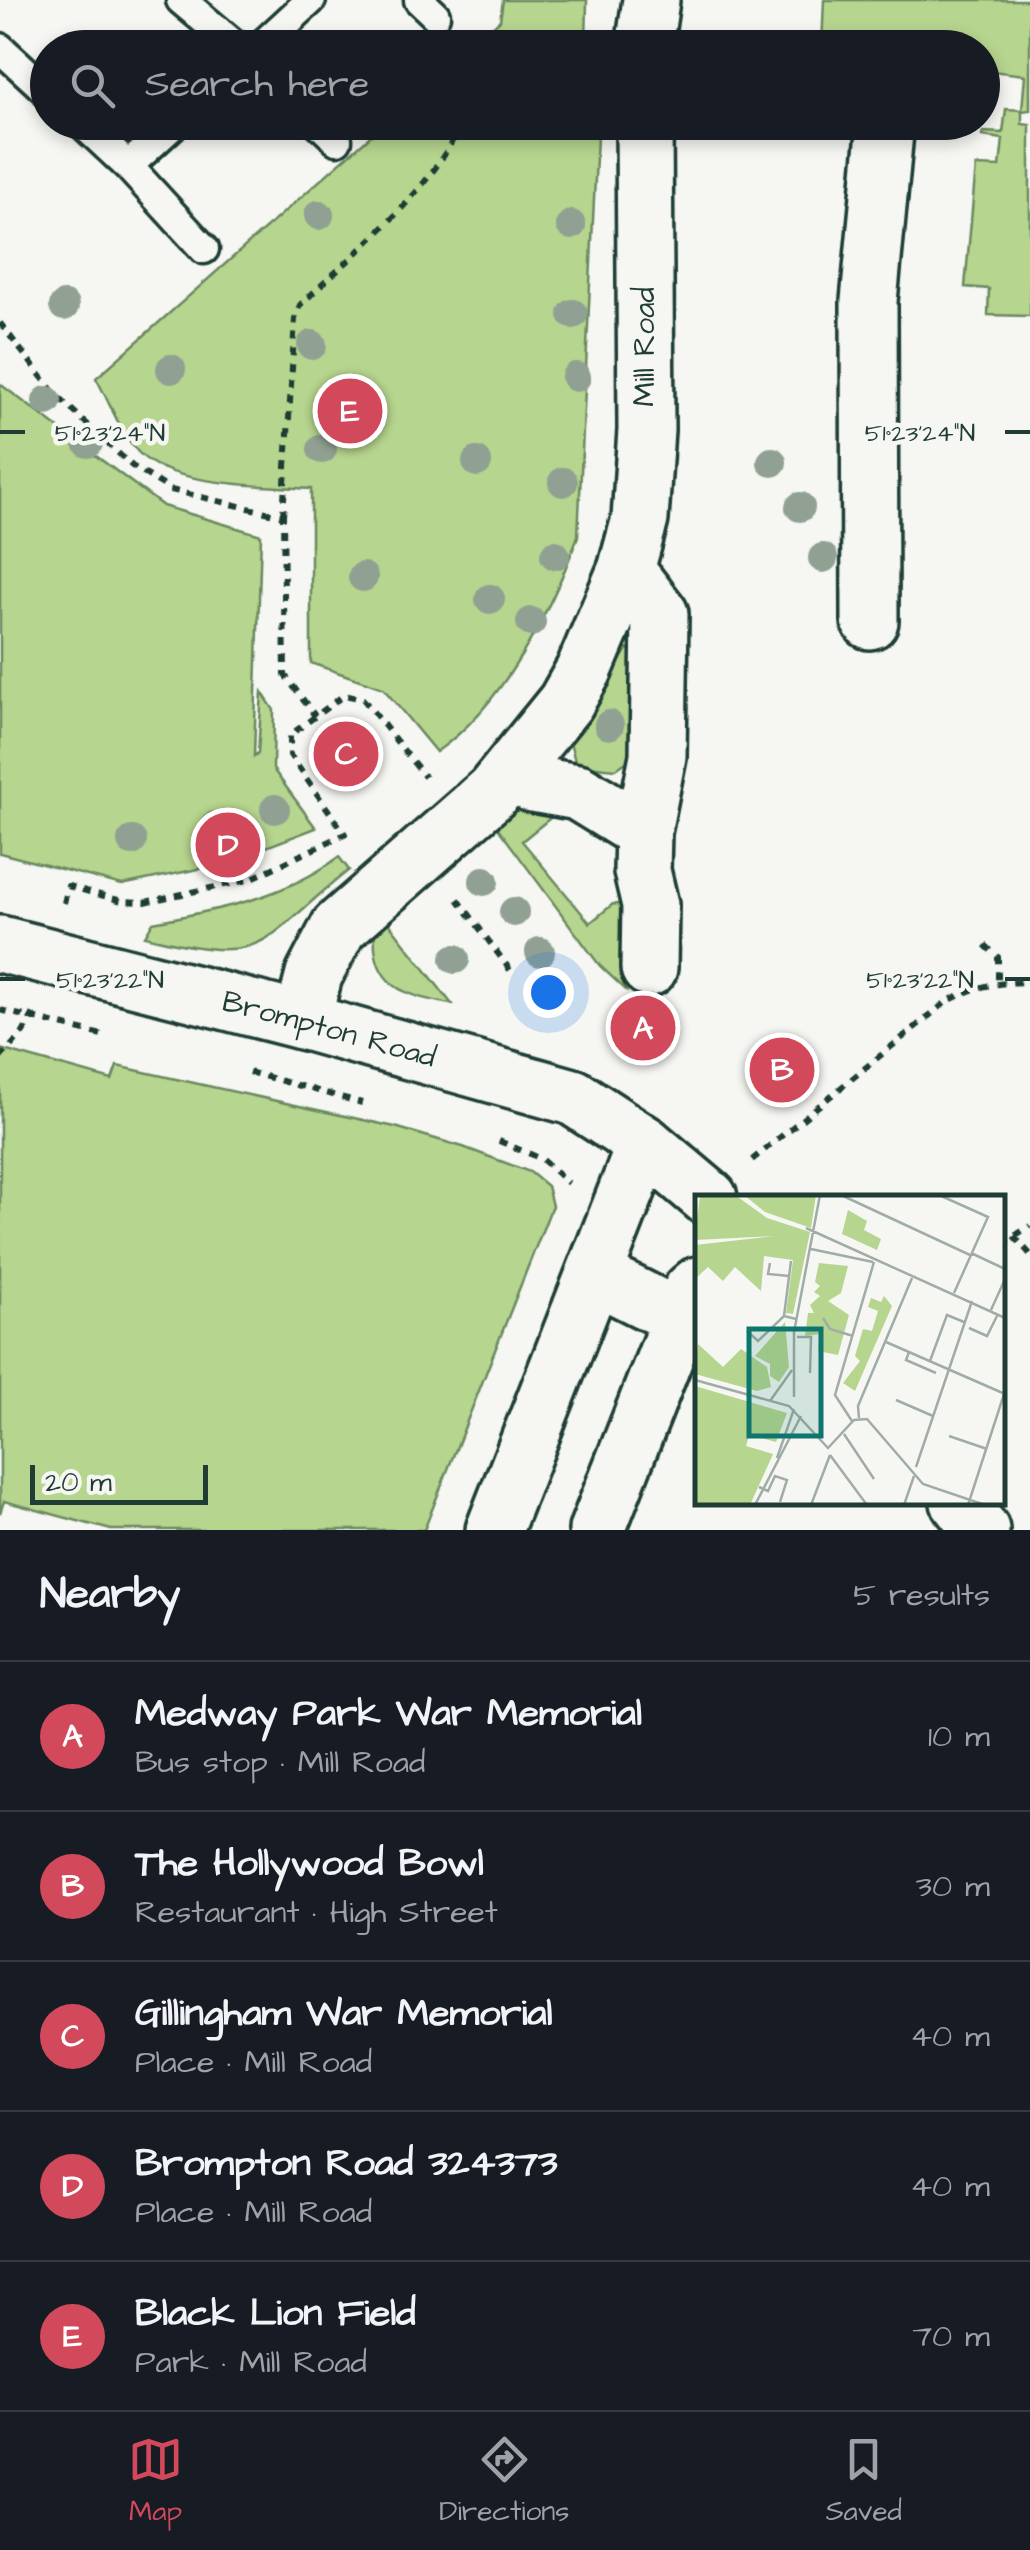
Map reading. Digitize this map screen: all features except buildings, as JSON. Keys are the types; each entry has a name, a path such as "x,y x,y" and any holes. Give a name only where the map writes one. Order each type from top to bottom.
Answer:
{"street":[{"path":"647,30 651,0"},
{"name":"Mill Road","path":"302,1021 314,976 338,927 493,792 515,768 584,670 626,570 640,518 646,430 644,140"},
{"path":"870,621 869,301 884,140"},
{"path":"626,570 660,614 658,756 644,832 649,968"},
{"path":"515,768 532,784 578,792 644,832"},
{"name":"Brompton Road","path":"0,944 302,1021 573,1098 645,1144 729,1180"},
{"path":"494,1530 645,1144"},
{"path":"594,1275 689,1302 596,1530"},
{"path":"962,1505 980,1530"}],"lane":[{"path":"181,0 217,30"},
{"path":"278,30 310,0"},
{"path":"0,48 30,76"},
{"path":"100,140 204,249"},
{"path":"128,166 156,140"}],"path":[{"path":"315,716 285,675 283,516 295,319 300,305 415,190 454,140"},
{"path":"0,323 55,394 132,466 171,490 283,516"},
{"path":"68,886 145,902 248,880 345,834 290,755 290,735 344,695 362,699 426,778"},
{"path":"448,885 510,970"},
{"path":"985,945 998,957 998,982"},
{"path":"729,1180 945,1003 966,990 998,982 1030,982"},
{"path":"0,1010 69,1028"},
{"path":"0,1058 33,1018"},
{"name":"Brompton Road","path":"284,1082 366,1104"},
{"path":"487,1136 542,1158 570,1186"},
{"path":"1005,1242 1030,1226"},
{"path":"1014,1236 1030,1254"}],"green space":[{"path":"503,0 587,0 586,30 489,30 500,20"},
{"path":"824,0 1030,0 1030,110 1022,111 1022,124 1030,125 1030,316 988,315 989,289 965,287 976,166 1000,167 1000,133 1006,109 1022,110 1025,75 1000,72 1000,30 823,30"},
{"path":"366,140 597,140 578,536 539,625 503,683 460,733 436,752 383,688 311,663 311,489 195,478 153,463 138,452 126,435 96,378"},
{"path":"0,384 163,506 261,535 254,756 258,753 262,692 274,710 273,769 316,828 222,864 122,885 0,853"},
{"path":"627,649 642,654 635,756 616,769 576,765 570,742"},
{"path":"512,808 560,810 522,841 590,923 613,904 631,905 627,991 600,966 492,820"},
{"path":"339,857 349,870 260,942 217,949 145,936 153,922 226,907 273,892"},
{"path":"385,918 454,1005 402,990 384,975 375,939"},
{"path":"0,1049 112,1080 117,1066 395,1127 530,1172 547,1186 552,1206 424,1530 111,1530 4,1501 0,1513"}],"place":[{"name":"Black Lion Field","path":"350,411"},
{"name":"Gillingham War Memorial","path":"346,754"},
{"name":"Brompton Road 324373","path":"228,845"},
{"name":"Medway Park War Memorial","path":"643,1028"},
{"name":"The Hollywood Bowl","path":"782,1070"}]}
